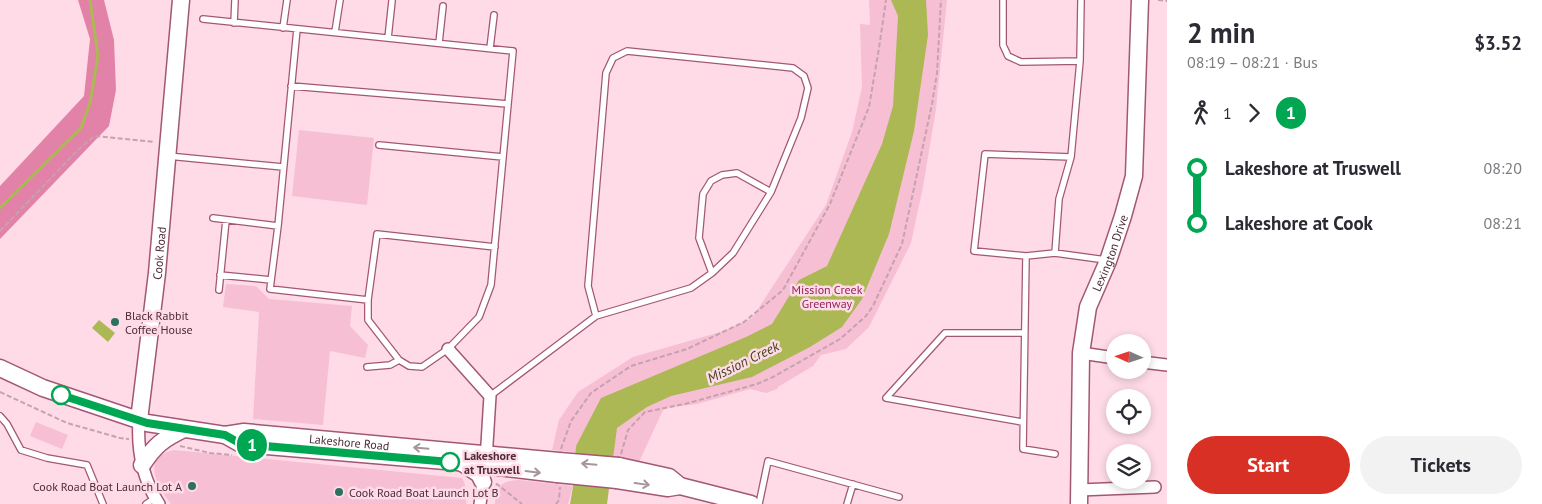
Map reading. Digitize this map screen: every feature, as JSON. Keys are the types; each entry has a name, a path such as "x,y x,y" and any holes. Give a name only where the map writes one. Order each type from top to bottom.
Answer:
{"main road":[{"name":"Cook Road","path":"139,420 157,273 181,0"},
{"name":"Lexington Drive","path":"1079,497 1081,353 1088,307 1108,261 1134,176 1140,0"},
{"name":"Lakeshore Road","path":"0,368 43,388 139,420 225,435 241,444 390,451 462,463 488,472"},
{"path":"142,464 155,446 184,429"},
{"name":"Lakeshore Road","path":"390,451 488,472 558,468 618,473 668,488 680,486 751,504"}],"street":[{"path":"448,349 490,396 488,472 480,504"},
{"path":"1081,353 1106,357"},
{"path":"1151,363 1167,365"},
{"name":"Cook Road","path":"139,420 138,439 142,464 153,502"},
{"path":"1079,497 1155,487"}],"lane":[{"path":"234,23 235,0"},
{"path":"283,28 287,0"},
{"path":"335,32 340,0"},
{"path":"1003,0 1003,45 1008,56 1022,62 1080,61"},
{"path":"1055,253 1059,199 1071,157 1080,61 1081,0"},
{"path":"388,38 392,1"},
{"path":"439,43 443,6"},
{"path":"490,48 494,15"},
{"path":"203,19 513,50 495,247 491,285 479,317 448,349 422,367 409,366 399,360 368,320 368,300 377,234 495,247"},
{"path":"297,29 270,289 368,300"},
{"path":"490,396 596,316 691,288 712,273 733,253 771,192 801,118 808,88 804,76 793,68 627,51 612,58 606,73 588,286 596,316"},
{"path":"291,86 508,104"},
{"path":"379,145 503,157"},
{"path":"168,150 283,167"},
{"path":"1071,157 985,154 974,251 1026,256 1055,253 1108,261"},
{"path":"712,273 699,238 703,194 711,181 722,174 737,174 771,192"},
{"path":"213,218 278,226"},
{"path":"219,290 226,220"},
{"path":"1026,256 1023,449 1055,454"},
{"path":"220,275 271,280"},
{"path":"1022,422 886,398 945,333 1024,333"},
{"path":"367,367 390,365 399,360"},
{"path":"0,416 8,424 21,450 47,458 87,465 103,504"},
{"path":"759,504 768,460 899,497"},
{"path":"847,504 853,484"}],"path":[{"path":"558,468 562,444 570,421 591,393 631,366 687,349 744,322 783,290 830,204 869,107 880,48 886,0"},
{"path":"618,473 628,430 645,412 686,404 757,384 773,377 840,338 866,316 902,244 937,73 941,0"},
{"path":"1158,0 1167,1"},
{"path":"0,231 94,136 168,150"},
{"path":"0,392 67,423 120,438 138,439"},
{"path":"488,472 522,504"}],"green space":[{"name":"Mission Creek Greenway","path":"869,0 947,0 936,109 923,187 911,243 869,327 846,349 821,355 813,366 777,389 766,393 750,389 697,404 664,408 639,462 552,450 559,420 578,392 633,357 724,331 752,318 826,205 852,132 862,87 860,24 870,25"},
{"path":"299,130 374,138 367,205 292,196"},
{"path":"226,284 256,286 269,299 352,306 350,326 368,345 365,358 330,351 323,425 253,419 259,312 223,307"},
{"path":"36,422 68,435 62,449 30,436"},
{"path":"174,450 462,478 466,491 466,504 171,504 157,481 154,469 157,455"},
{"path":"519,480 573,486 568,504 495,504 498,489 504,483"}],"shaded area":[{"path":"78,0 104,0 114,40 116,90 109,126 0,239 0,186 84,96 90,39"}],"water":[{"name":"Mission Creek","path":"891,0 926,0 928,35 914,131 889,234 862,299 842,327 810,347 752,377 671,396 647,407 617,428 607,504 570,504 576,446 601,398 746,337 772,324 799,280 827,266 882,144 893,106 898,16"},
{"path":"99,320 115,333 108,342 92,328"}],"waterway":[{"path":"0,208 81,128 90,103 98,56 90,0"}],"bus line":[{"name":"1","path":"61,395 147,423 225,435 241,444 450,462"}],"place":[{"name":"Black Rabbit Coffee House","path":"115,322"},
{"name":"Lakeshore at Truswell","path":"450,462"},
{"name":"Cook Road Boat Launch Lot A","path":"192,486"},
{"name":"Cook Road Boat Launch Lot B","path":"339,492"}]}
